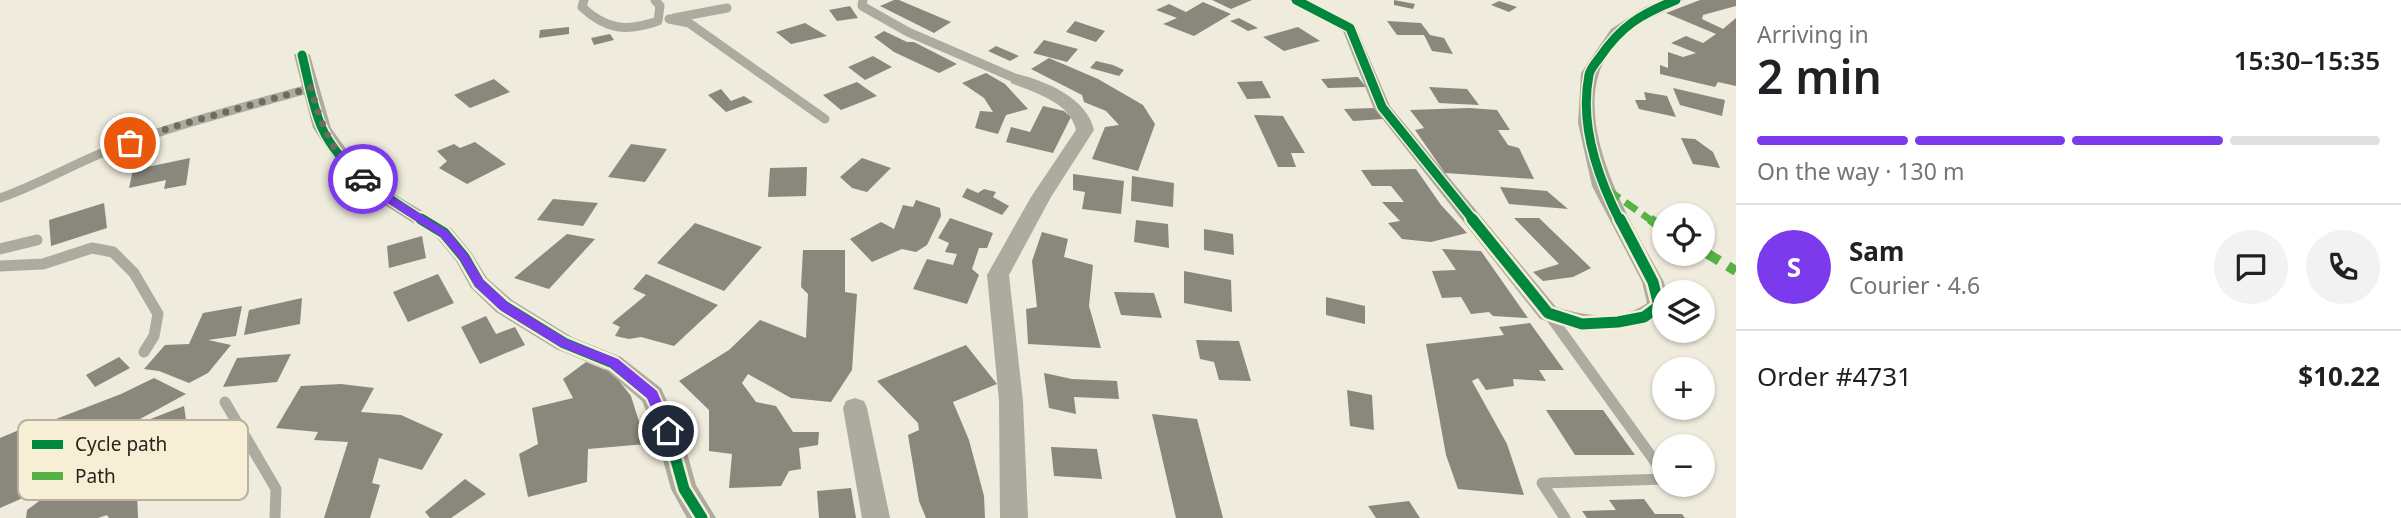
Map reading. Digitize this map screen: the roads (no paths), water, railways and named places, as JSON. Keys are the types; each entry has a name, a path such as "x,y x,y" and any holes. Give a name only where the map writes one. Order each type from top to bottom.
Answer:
{"street":[{"path":"1296,0 1350,28 1382,107 1548,313 1582,324 1644,317 1659,306 1653,282 1602,186 1587,123 1589,73 1616,32 1650,10 1676,0"},
{"path":"302,55 322,128 350,168 387,198 444,233 464,257 479,283 504,306 564,343 613,363 652,395 668,431 684,489 702,518"},
{"path":"1014,518 1011,401 998,275 1041,197 1085,130 1085,120 1075,108 1017,79"},
{"path":"855,408 876,518"}],"lane":[{"path":"584,0 582,7 597,24 619,29 643,27 658,21 727,8"},
{"path":"655,0 660,6 658,21"},
{"path":"863,0 862,6 908,32 1017,79"},
{"path":"669,19 689,23 825,119"},
{"path":"0,198 41,184 110,150 169,128 311,88"},
{"path":"0,249 37,240"},
{"path":"0,266 43,264 92,248 113,252 134,273 158,314 154,335 144,352"},
{"path":"1548,313 1652,460"},
{"path":"225,402 236,420"},
{"path":"248,441 276,489 275,518"},
{"path":"1565,518 1542,483 1652,478"}]}
